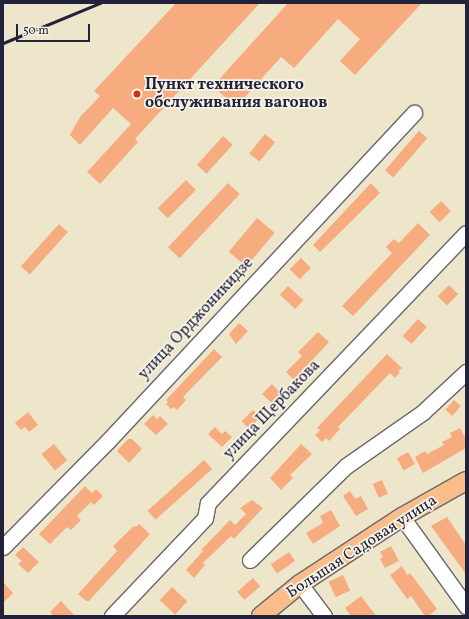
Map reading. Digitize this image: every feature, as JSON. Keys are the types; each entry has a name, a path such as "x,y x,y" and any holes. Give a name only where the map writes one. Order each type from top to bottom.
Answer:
{"main road":[{"name":"Большая Садовая улица","path":"261,616 300,584 402,517 466,481"}],"street":[{"name":"улица Орджоникидзе","path":"3,547 108,441 414,113"},
{"name":"улица Щербакова","path":"112,616 204,518 208,503 466,233"},
{"path":"250,560 346,466 424,412 466,372"},
{"path":"402,517 466,606"},
{"path":"300,584 324,616"}],"building":[{"name":"Пункт технического обслуживания вагонов","path":"176,3 260,3 135,139 138,142 100,184 87,172 131,124 113,108 80,145 70,135 80,117 100,96 94,91"},
{"path":"288,3 422,3 355,75 340,61 360,39 338,19 294,68 281,57 236,107 213,86"},
{"path":"419,131 427,138 393,177 385,170"},
{"path":"265,134 275,142 259,162 249,153"},
{"path":"223,136 233,145 207,174 197,165"},
{"path":"186,180 196,190 168,218 158,208"},
{"path":"228,183 240,194 180,258 168,247"},
{"path":"371,183 380,193 320,252 313,245"},
{"path":"441,201 451,211 440,222 430,212"},
{"path":"257,218 275,233 246,266 229,252"},
{"path":"418,223 430,235 353,316 342,306 392,253 386,247 394,239 399,243"},
{"path":"59,224 68,232 30,274 21,266"},
{"path":"301,258 311,268 300,279 290,269"},
{"path":"449,285 458,294 447,306 438,296"},
{"path":"288,286 303,300 295,309 280,295"},
{"path":"418,319 427,327 412,344 403,336"},
{"path":"239,323 248,331 236,344 229,334"},
{"path":"318,332 329,342 294,380 286,372 302,356 298,352"},
{"path":"214,349 222,357 183,397 186,400 177,410 174,407 171,409 166,404 168,402 166,400"},
{"path":"387,354 402,368 398,371 400,372 395,378 390,373 338,427 340,429 329,441 326,438 322,442 315,435 320,430 317,428"},
{"path":"272,384 281,393 271,403 262,394"},
{"path":"454,400 461,406 452,416 445,410"},
{"path":"253,410 260,417 249,428 242,421"},
{"path":"28,412 38,425 29,432 25,427 21,430 15,423"},
{"path":"153,415 157,419 160,416 168,424 156,435 144,424"},
{"path":"215,427 222,434 225,431 232,437 222,447 208,434"},
{"path":"460,428 466,439 466,448 423,473 415,457 425,451 427,454 444,445 442,442 452,437 450,433"},
{"path":"128,439 132,439 142,449 129,463 117,451"},
{"path":"54,444 67,460 55,470 42,454"},
{"path":"301,444 312,454 290,475 293,478 281,490 270,478"},
{"path":"408,452 415,464 404,471 397,458"},
{"path":"204,460 212,469 156,520 148,511"},
{"path":"382,480 388,494 379,498 373,484"},
{"path":"85,486 92,493 96,489 103,496 94,505 91,502 77,516 81,520 71,530 67,527 50,544 39,534"},
{"path":"350,491 355,499 361,496 368,509 356,516 343,496"},
{"path":"252,500 263,508 234,539 231,536 203,563 205,565 194,578 186,570 203,551 201,550 230,520 235,525 246,514 240,508"},
{"path":"331,510 340,526 313,544 306,533 323,523 320,516"},
{"path":"447,517 466,545 466,574 431,526"},
{"path":"139,524 150,534 89,601 86,601 78,594 117,551 113,546 134,526 136,527"},
{"path":"391,546 399,561 385,568 380,559 383,557 380,552"},
{"path":"23,547 39,562 28,573 18,564 22,561 15,555"},
{"path":"289,552 295,561 277,573 271,564"},
{"path":"402,566 407,575 410,573 437,609 428,616 425,616 411,596 407,599 390,575"},
{"path":"343,575 350,590 336,597 328,582"},
{"path":"253,578 260,586 244,600 237,592"},
{"path":"3,582 13,593 3,603"},
{"path":"172,587 187,601 175,614 160,600"},
{"path":"361,596 376,616 351,616 345,608"},
{"path":"61,601 75,616 54,616 50,612"}],"railway":[{"path":"3,43 100,3"}],"place":[{"name":"Пункт технического обслуживания вагонов","path":"137,94"}]}
